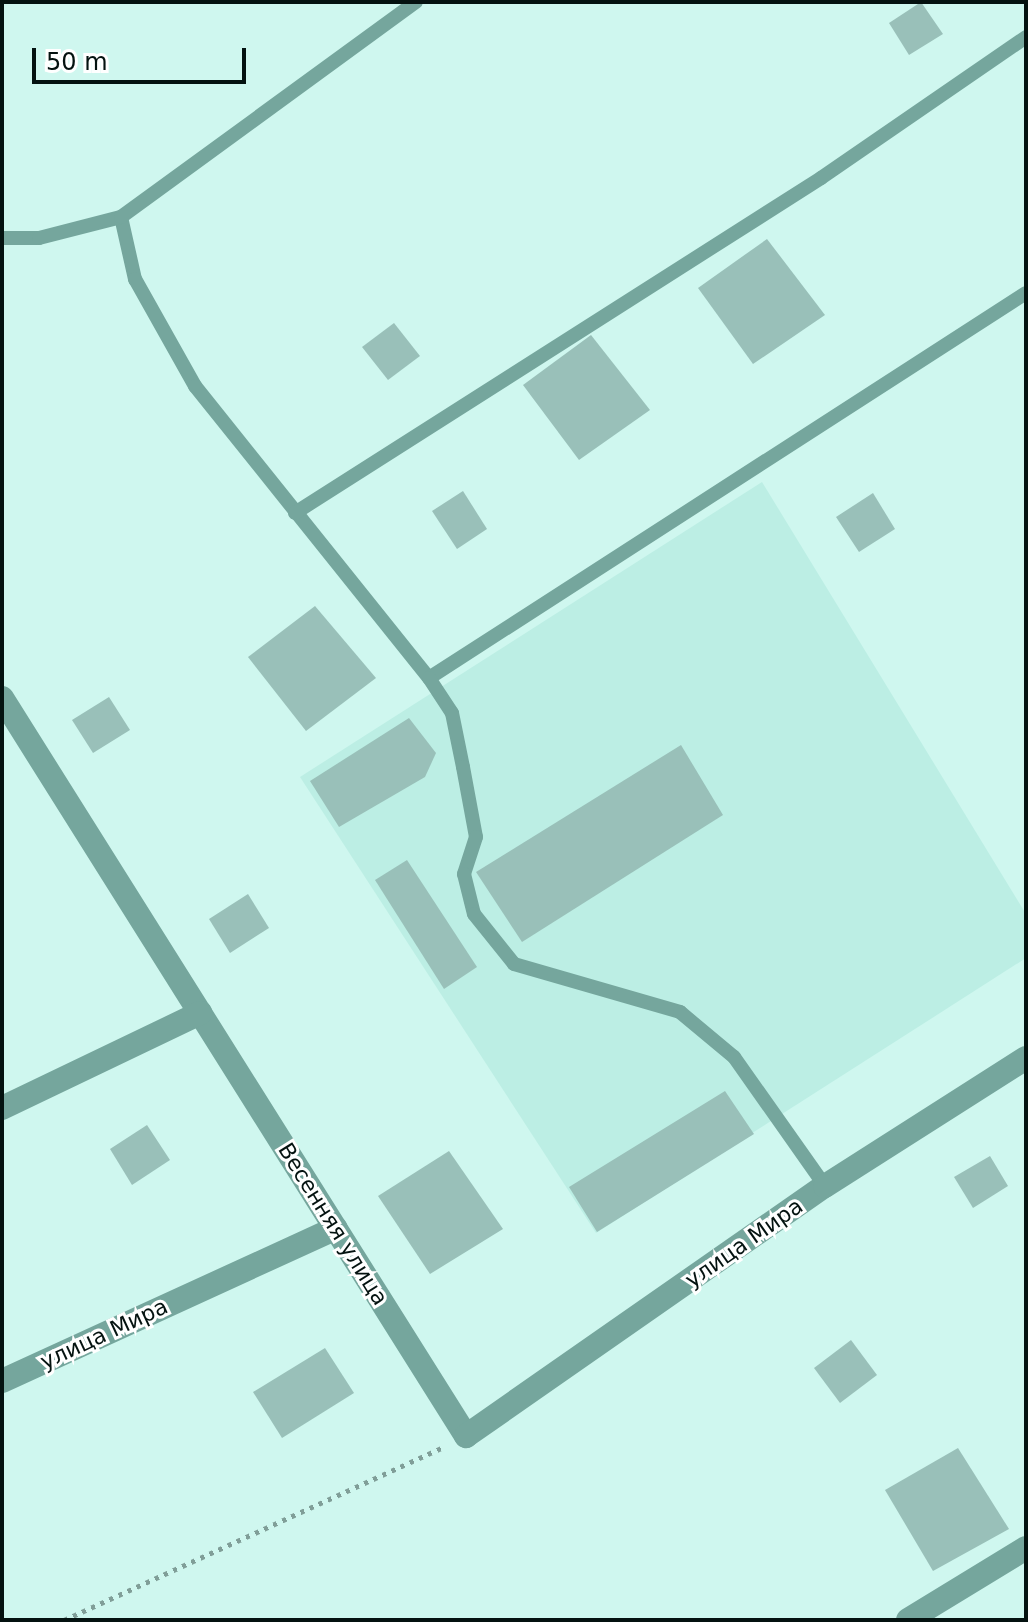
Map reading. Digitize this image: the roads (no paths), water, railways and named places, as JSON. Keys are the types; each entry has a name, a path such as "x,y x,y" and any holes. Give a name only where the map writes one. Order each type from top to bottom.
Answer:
{"street":[{"name":"Весенняя улица","path":"2,698 466,1436"},
{"path":"2,1108 200,1013"},
{"name":"улица Мира","path":"466,1436 825,1186 1026,1058"},
{"name":"улица Мира","path":"2,1381 336,1228"},
{"path":"908,1620 1026,1548"}],"lane":[{"path":"2,238 39,238 121,217 416,2"},
{"path":"295,513 821,178 1026,37"},
{"path":"121,217 135,279 195,386 429,678 452,713 476,837 464,874 474,914 514,964 680,1012 734,1057 825,1186"},
{"path":"429,678 1026,293"}]}
